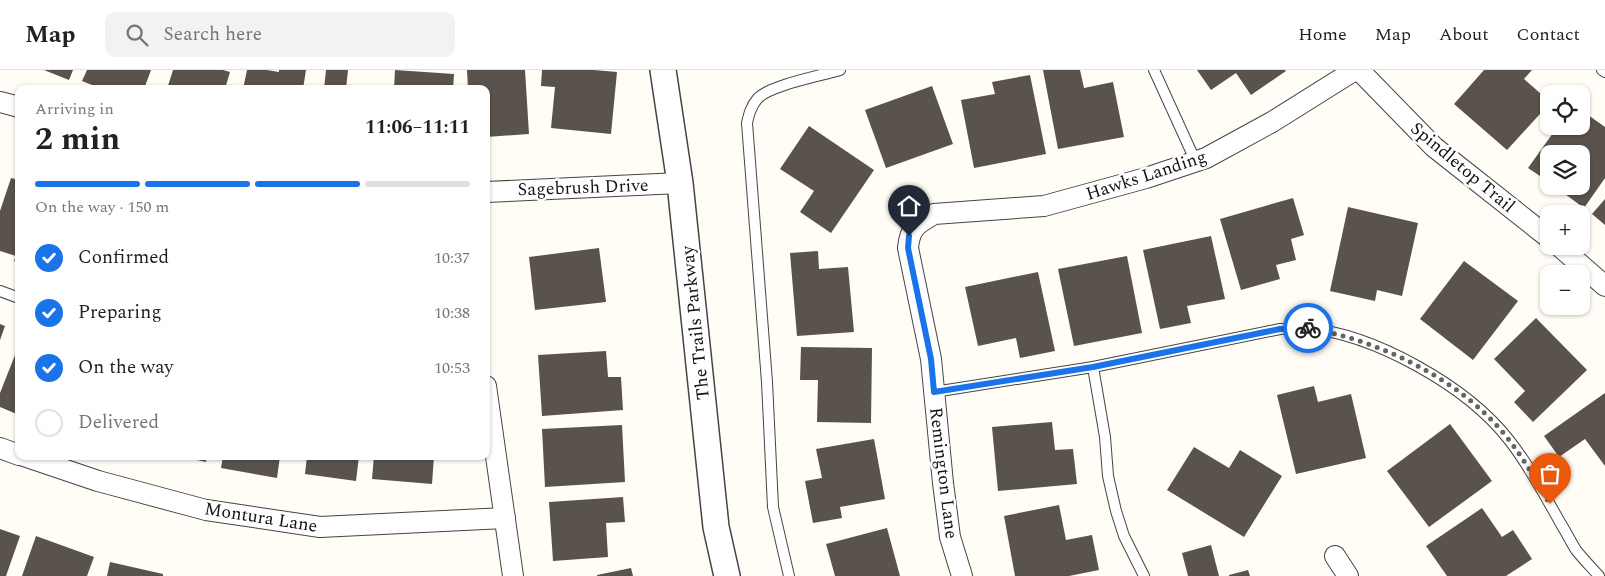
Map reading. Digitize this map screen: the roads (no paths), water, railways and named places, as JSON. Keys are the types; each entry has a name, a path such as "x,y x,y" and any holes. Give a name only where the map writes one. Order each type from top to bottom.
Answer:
{"street":[{"name":"The Trails Parkway","path":"663,70 680,183 716,527 727,576"},
{"name":"Hawks Landing","path":"918,223 934,214 1044,206 1146,178 1206,158 1272,122 1355,70"},
{"name":"Spindletop Trail","path":"1359,70 1434,147 1540,231"},
{"path":"0,102 15,106"},
{"name":"Sagebrush Drive","path":"490,192 680,183"},
{"name":"Remington Lane","path":"918,223 909,236 908,248 931,359 950,537 962,576"},
{"path":"1569,255 1605,286"},
{"path":"490,414 513,576"},
{"path":"0,448 15,453"},
{"name":"Montura Lane","path":"36,460 98,480 206,510 320,528 505,518"},
{"path":"1335,556 1348,576"}],"lane":[{"path":"788,576 773,507 767,382 747,124 751,108 758,98 769,90 840,70"},
{"path":"1154,70 1196,160"},
{"path":"0,291 15,297"},
{"path":"934,392 1093,367 1280,329 1305,328 1336,333 1379,348 1420,367 1485,413 1509,440 1532,474 1576,550 1599,576"},
{"path":"1093,367 1106,437 1108,476 1116,511 1124,536 1144,576"}]}
